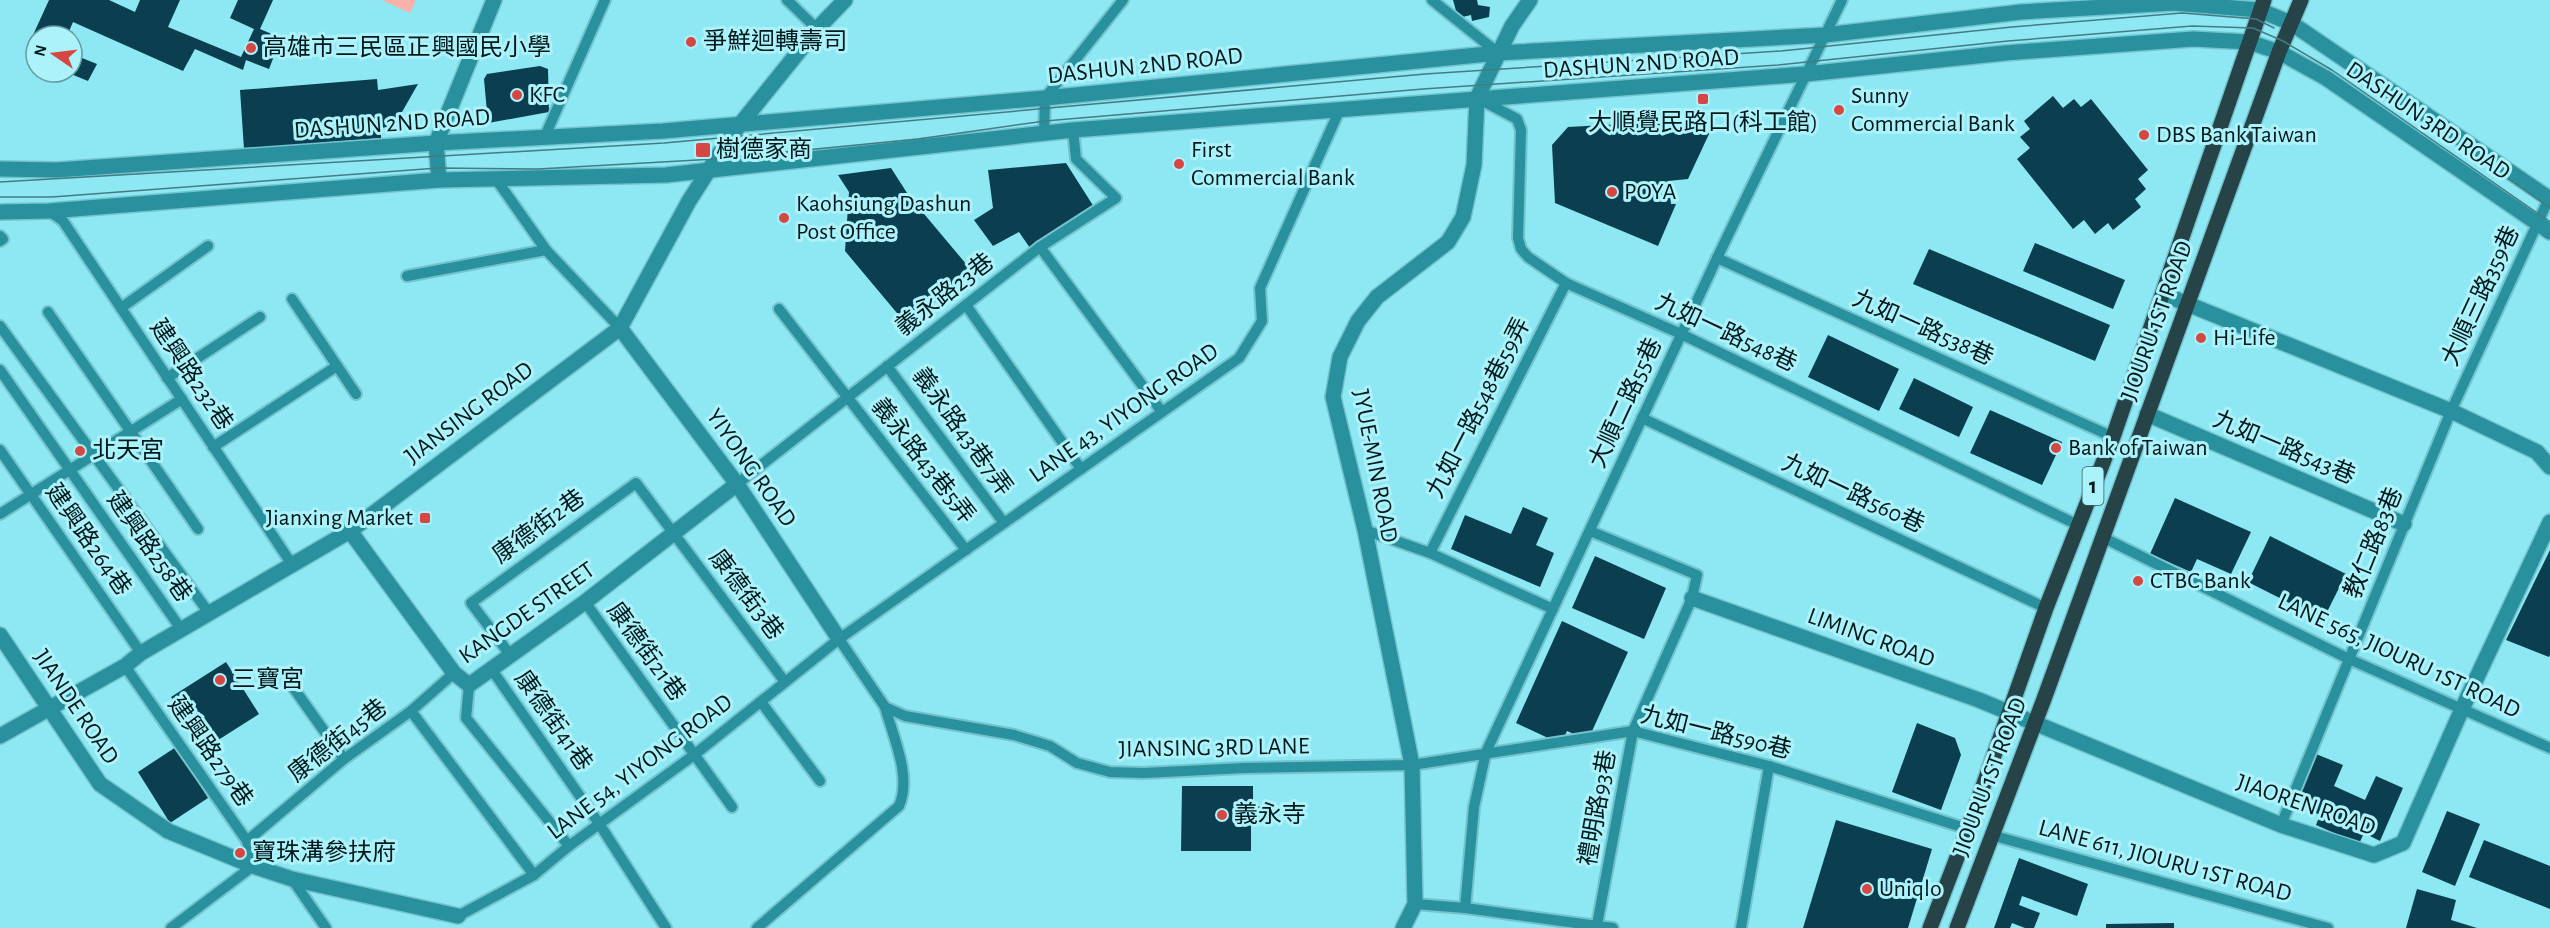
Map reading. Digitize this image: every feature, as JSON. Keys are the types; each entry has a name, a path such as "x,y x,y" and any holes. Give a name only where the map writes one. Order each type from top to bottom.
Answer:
{"main road":[{"name":"JIOURU 1ST ROAD","path":"1957,928 2035,723 2279,52 2301,0"},
{"name":"JIOURU 1ST ROAD","path":"1930,928 1968,829 2046,608 2113,437 2261,5"}],"street":[{"path":"439,180 436,143 494,0"},
{"name":"JIANSING ROAD","path":"0,736 50,710 125,666 141,653 181,629 350,531 620,328 707,171 741,124 817,29 845,0"},
{"name":"JYUE-MIN ROAD","path":"1403,928 1415,904 1412,765 1365,530 1333,397 1340,357 1358,321 1377,297 1448,242 1463,217 1474,165 1477,98 1512,26 1530,0"},
{"name":"DASHUN 2ND ROAD","path":"0,169 57,170 741,124 1045,98 1498,53 1825,35 2020,12 2174,3 2224,3 2261,5 2291,23"},
{"name":"DASHUN 3RD ROAD","path":"2291,23 2550,198"},
{"name":"DASHUN 2ND ROAD","path":"0,212 49,211 439,180 666,175 1073,130 1806,74 2193,39 2249,42 2279,52"},
{"name":"DASHUN 3RD ROAD","path":"2279,52 2326,78 2544,228"},
{"path":"2163,294 2451,411 2537,452 2550,467"},
{"name":"YIYONG ROAD","path":"620,328 737,484 839,639"},
{"name":"九如一路543巷","path":"2147,414 2404,524"},
{"name":"KANGDE STREET","path":"350,531 454,673 468,686 585,602 737,484"},
{"name":"JIAOREN ROAD","path":"2035,723 2281,825 2374,855 2403,843 2462,709 2550,522"},
{"name":"LIMING ROAD","path":"1692,598 2035,723"},
{"name":"JIANDE ROAD","path":"0,635 100,784 168,831 253,867 292,879 458,916"}],"lane":[{"path":"545,136 605,0"},
{"path":"787,0 817,29"},
{"path":"1044,134 1045,98 1123,0"},
{"path":"1432,0 1498,53"},
{"name":"大順二路55巷","path":"1465,908 1474,807 1486,752 1681,334 1842,0"},
{"name":"九如一路548巷","path":"1477,98 1517,118 1521,130 1518,238 1521,249 1528,257 1566,283 1681,334 2078,525"},
{"name":"LANE 43, YIYONG ROAD","path":"839,639 1239,358 1262,321 1260,288 1340,109"},
{"name":"義永路23巷","path":"737,484 1040,247 1116,198 1076,159 1073,130"},
{"path":"496,179 546,250 620,328"},
{"name":"大順三路359巷","path":"2451,411 2544,228 2550,198"},
{"name":"建興路232巷","path":"49,211 63,221 293,566"},
{"path":"0,236 3,239 0,241"},
{"path":"121,308 207,246"},
{"path":"1040,247 1162,412"},
{"path":"407,276 546,250"},
{"name":"九如一路538巷","path":"1717,258 2113,437"},
{"name":"九如一路548巷59弄","path":"1430,553 1566,283"},
{"path":"292,299 356,394"},
{"path":"966,305 1081,469"},
{"name":"義永路43巷5弄","path":"779,309 966,550"},
{"path":"48,312 198,529"},
{"path":"168,378 260,317"},
{"path":"0,326 209,613"},
{"path":"213,447 337,366"},
{"name":"義永路43巷7弄","path":"888,366 1004,524"},
{"name":"建興路258巷","path":"0,370 181,629"},
{"path":"0,514 182,399"},
{"name":"教仁路83巷","path":"2281,825 2451,411"},
{"name":"九如一路560巷","path":"1642,418 2046,608"},
{"name":"建興路264巷","path":"0,450 141,653"},
{"name":"康德街2巷","path":"511,656 471,603 636,483 673,533"},
{"path":"1365,530 1430,553 1553,609"},
{"name":"禮明路93巷","path":"1590,531 1697,575 1692,598 1633,731 1597,925"},
{"name":"康德街3巷","path":"673,533 785,682"},
{"name":"LANE 565, JIOURU 1ST ROAD","path":"2102,537 2349,659 2550,748"},
{"name":"康德街21巷","path":"585,602 732,807"},
{"path":"757,928 898,806 903,796 904,777 885,707 839,639"},
{"name":"LANE 54, YIYONG ROAD","path":"458,916 534,875 569,846 694,754 839,639"},
{"name":"建興路279巷","path":"125,666 247,841 253,867"},
{"name":"康德街41巷","path":"492,670 600,825 666,928"},
{"name":"康德街45巷","path":"247,841 344,759 411,711 454,673"},
{"path":"290,682 344,759"},
{"path":"468,686 466,718 569,846"},
{"path":"761,702 820,781"},
{"name":"JIANSING 3RD LANE","path":"885,707 905,716 1014,735 1050,746 1077,763 1110,772 1412,765"},
{"path":"411,711 534,875"},
{"name":"九如一路590巷","path":"1412,765 1633,731 1769,766 1968,829"},
{"path":"1741,928 1769,766"},
{"name":"LANE 611, JIOURU 1ST ROAD","path":"1991,835 2328,928"},
{"path":"171,928 253,867"},
{"path":"292,879 326,928"},
{"path":"1415,904 1465,908 1508,916 1613,928"}],"shaded area":[{"path":"382,0 416,0 410,13"}],"building":[{"path":"49,0 109,0 135,12 140,0 180,0 168,27 241,57 254,29 230,18 238,0 273,0 260,29 281,38 269,69 246,60 243,70 195,49 183,71 84,27 84,24 73,22 72,24 38,24"},
{"path":"1453,0 1477,0 1478,5 1490,7 1489,17 1472,21 1471,15 1458,18"},
{"path":"84,59 97,64 88,81 84,79"},
{"name":"KFC","path":"540,66 548,69 549,112 488,123 484,79 487,74"},
{"path":"377,79 378,90 418,84 394,126 381,128 381,138 244,149 240,90"},
{"path":"2053,96 2063,108 2074,99 2081,107 2091,99 2148,170 2138,179 2146,189 2135,199 2141,207 2113,230 2108,223 2095,234 2084,220 2073,229 2017,159 2030,148 2020,137 2030,129 2024,121"},
{"name":"POYA","path":"1716,119 1688,179 1668,181 1671,204 1676,204 1658,246 1555,203 1552,145 1568,127"},
{"path":"1066,163 1094,207 1030,248 1019,232 993,246 974,220 993,208 988,170"},
{"path":"891,168 909,196 972,271 907,325 845,251 849,192 838,175"},
{"path":"2035,243 2125,280 2113,309 2023,271"},
{"path":"1929,249 2110,325 2095,361 1913,284"},
{"path":"1828,335 1899,369 1879,411 1808,377"},
{"path":"1914,378 1973,407 1959,437 1899,409"},
{"path":"1990,410 2062,442 2042,485 1970,453"},
{"path":"2175,498 2251,532 2231,574 2197,559 2191,572 2150,554"},
{"path":"1523,507 1548,518 1536,545 1554,553 1540,587 1451,549 1465,515 1511,534"},
{"path":"2270,536 2346,574 2323,620 2248,582"},
{"path":"2550,550 2550,655 2549,657 2506,640"},
{"path":"1595,556 1666,588 1644,639 1572,608"},
{"path":"1562,621 1628,652 1588,740 1567,731 1561,744 1516,723"},
{"path":"226,662 259,714 204,749 171,697"},
{"path":"1917,723 1955,738 1961,755 1941,810 1892,792"},
{"path":"176,747 208,798 170,823 138,772"},
{"path":"2316,754 2343,765 2334,786 2365,800 2376,776 2403,788 2380,841 2364,833 2359,844 2316,825 2320,815 2295,803"},
{"name":"義永寺","path":"1182,786 1253,786 1253,806 1263,806 1263,824 1251,824 1251,851 1181,851"},
{"path":"2447,811 2480,824 2455,886 2422,872"},
{"name":"Uniqlo","path":"1836,820 1932,849 1908,928 1803,928"},
{"path":"2484,840 2550,866 2550,909 2469,877"},
{"path":"2019,858 2088,884 2077,916 2022,896 2019,905 2040,913 2034,928 2025,928 2012,923 2010,928 1994,928"},
{"path":"2417,889 2456,900 2451,920 2477,928 2406,928"},
{"path":"2174,923 2174,928 2106,928 2106,924"}],"tram line":[{"path":"0,182 664,143 1425,74 1781,51 2012,27 2182,13 2256,19 2274,28"},
{"path":"0,197 52,197 438,168 538,169 715,159 918,139 1045,121 1423,89 1778,65 2008,41 2192,26 2253,28 2283,41 2332,70 2550,222"},
{"path":"2364,82 2468,150 2550,208"}],"place":[{"name":"爭鮮迴轉壽司","path":"691,42"},
{"name":"高雄市三民區正興國民小學","path":"251,48"},
{"name":"KFC","path":"517,95"},
{"name":"大順覺民路口(科工館)","path":"1703,99"},
{"name":"Sunny Commercial Bank","path":"1839,110"},
{"name":"DBS Bank Taiwan","path":"2144,135"},
{"name":"樹德家商","path":"703,150"},
{"name":"First Commercial Bank","path":"1179,164"},
{"name":"POYA","path":"1612,192"},
{"name":"Kaohsiung Dashun Post Office","path":"784,218"},
{"name":"Hi-Life","path":"2201,338"},
{"name":"Bank of Taiwan","path":"2056,448"},
{"name":"北天宮","path":"80,451"},
{"name":"Jianxing Market","path":"425,518"},
{"name":"CTBC Bank","path":"2138,581"},
{"name":"三寶宮","path":"220,680"},
{"name":"義永寺","path":"1222,815"},
{"name":"寶珠溝參扶府","path":"240,853"},
{"name":"Uniqlo","path":"1867,889"}]}
